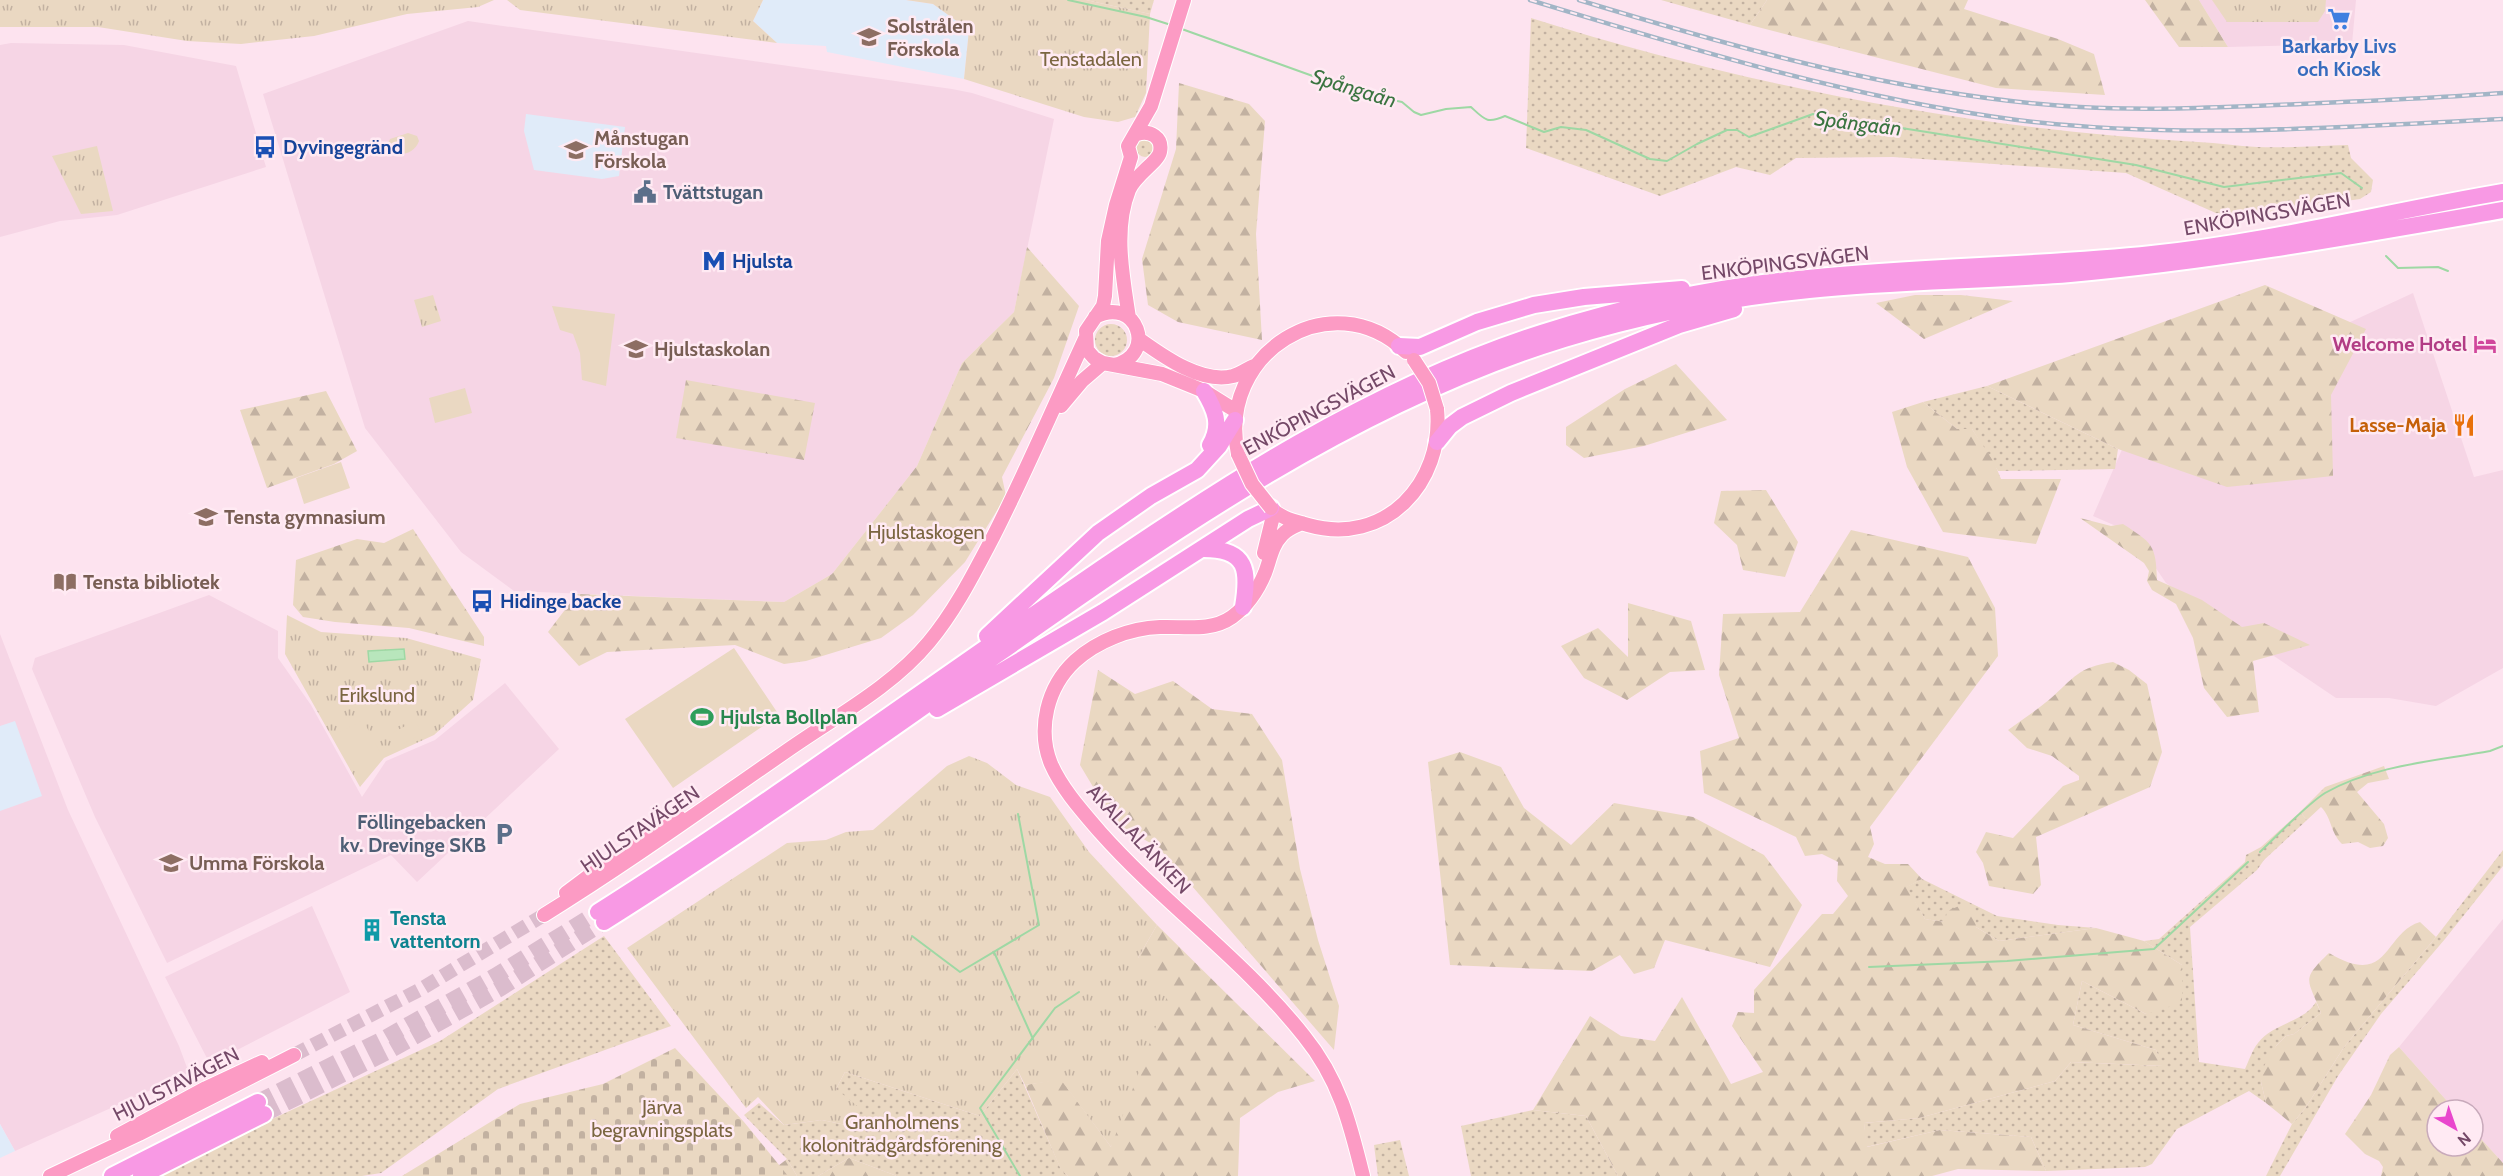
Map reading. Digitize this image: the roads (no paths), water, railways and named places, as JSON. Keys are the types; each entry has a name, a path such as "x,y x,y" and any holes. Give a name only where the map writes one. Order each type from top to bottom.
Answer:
{"highway":[{"name":"ENKÖPINGSVÄGEN","path":"1130,556 1299,441 1418,381 1493,350 1590,319 1659,302 1752,284 1860,273 2061,262 2158,254 2247,241 2503,192"},
{"name":"ENKÖPINGSVÄGEN","path":"1130,556 1287,463 1373,416 1463,375 1567,338 1634,321 1704,304 1808,290 2159,266 2249,254 2503,210"},
{"path":"1399,346 1420,347 1477,322 1534,305 1631,292 1752,284"},
{"path":"1437,442 1450,426 1468,414 1511,393 1591,360 1690,322 1808,290"},
{"path":"1177,481 1203,455 1215,435 1216,418 1204,391"},
{"path":"950,673 1098,533 1177,481 1190,475 1208,460 1235,415"},
{"path":"866,748 976,687 1204,549 1248,519 1272,510"},
{"path":"1204,549 1229,552 1245,569 1247,581 1243,607"},
{"path":"1130,556 866,748 705,858 601,917 950,673 1130,556"},
{"path":"112,1176 261,1108 141,1176"}],"main road":[{"path":"1184,0 1151,106 1137,134 1128,146 1131,157 1110,232 1105,296 1102,306 1089,323 1085,339 1087,350 1094,358 1107,364 1162,374 1204,391 1235,415"},
{"path":"1151,106 1153,134"},
{"path":"1130,318 1122,271 1122,226 1129,190 1135,179 1159,156 1161,150 1158,138 1153,134 1148,132 1137,134"},
{"path":"1131,157 1142,164 1149,164"},
{"path":"1095,317 1112,311 1130,318 1135,324 1139,339 1131,357 1122,363 1107,364"},
{"path":"1139,339 1190,370 1232,376 1254,366 1283,340 1315,327 1348,325 1381,335 1399,346 1414,360 1429,383 1437,409 1437,442 1424,478 1408,499 1387,516 1371,523 1340,529 1302,523 1272,510 1252,484 1238,454 1235,415 1242,387 1254,366"},
{"name":"HJULSTAVÄGEN","path":"542,912 644,838 756,772 910,663 929,642 961,595 983,555 1048,424 1085,339"},
{"name":"HJULSTAVÄGEN","path":"1048,424 1076,387 1107,364"},
{"path":"1243,607 1260,567 1272,510"},
{"name":"AKALLALÄNKEN","path":"1302,523 1281,536 1274,546 1257,592 1232,617 1219,624 1200,628 1143,629 1112,638 1086,652 1064,672 1048,704 1045,734 1047,753 1065,789 1112,845 1267,993 1328,1068 1346,1107 1363,1176"},
{"name":"HJULSTAVÄGEN","path":"50,1176 158,1125 293,1052"}],"waterway":[{"name":"Spångaån","path":"1068,0 1146,17 1171,25"},
{"name":"Spångaån","path":"1179,28 1360,93 1402,102 1421,115 1446,109 1471,107 1486,119 1494,120 1505,116 1544,132 1561,127 1586,130 1650,159 1667,161 1727,130 1737,130 1749,137 1813,114 2136,165 2224,187 2341,173 2362,188"},
{"name":"Spångaån","path":"2386,256 2398,268 2438,267 2448,271"},
{"path":"2260,852 2309,805 2325,793 2344,784 2385,770 2490,751 2503,746"},
{"path":"912,936 960,972 1039,925 1018,814"},
{"path":"1869,967 2007,961 2154,949 2248,862"},
{"path":"994,952 1033,1039"},
{"path":"1020,1176 980,1108 1055,1008 1079,992"}],"tunnel":[{"path":"258,1102 385,1038 495,976 598,912"},
{"path":"294,1055 421,989 544,915"},
{"path":"264,1114 391,1050 501,988 604,922"}],"railway":[{"path":"1530,0 1771,70 1893,99 2017,120 2077,126 2199,131 2503,119"},
{"path":"1579,0 1702,36 1826,68 1889,82 2016,102 2135,109 2190,108 2377,101 2503,93"}],"place":[{"name":"Barkarby Livs och Kiosk","path":"2339,19"},
{"name":"Solstrålen Förskola","path":"869,37"},
{"name":"Dyvingegränd","path":"265,147"},
{"name":"Månstugan Förskola","path":"576,150"},
{"name":"Tvättstugan","path":"645,192"},
{"name":"Hjulsta","path":"714,261"},
{"name":"Welcome Hotel","path":"2485,344"},
{"name":"Hjulstaskolan","path":"636,349"},
{"name":"Lasse-Maja","path":"2464,425"},
{"name":"Tensta gymnasium","path":"206,517"},
{"name":"Tensta bibliotek","path":"65,582"},
{"name":"Hidinge backe","path":"482,601"},
{"name":"Hjulsta Bollplan","path":"702,717"},
{"name":"Föllingebacken kv. Drevinge SKB","path":"504,834"},
{"name":"Umma Förskola","path":"171,863"},
{"name":"Tensta vattentorn","path":"372,930"}],"park label":[{"name":"Tenstadalen","path":"1091,59"},
{"name":"Hjulstaskogen","path":"926,532"},
{"name":"Erikslund","path":"377,695"},
{"name":"Järva begravningsplats","path":"662,1118"},
{"name":"Granholmens koloniträdgårdsförening","path":"902,1134"}]}
